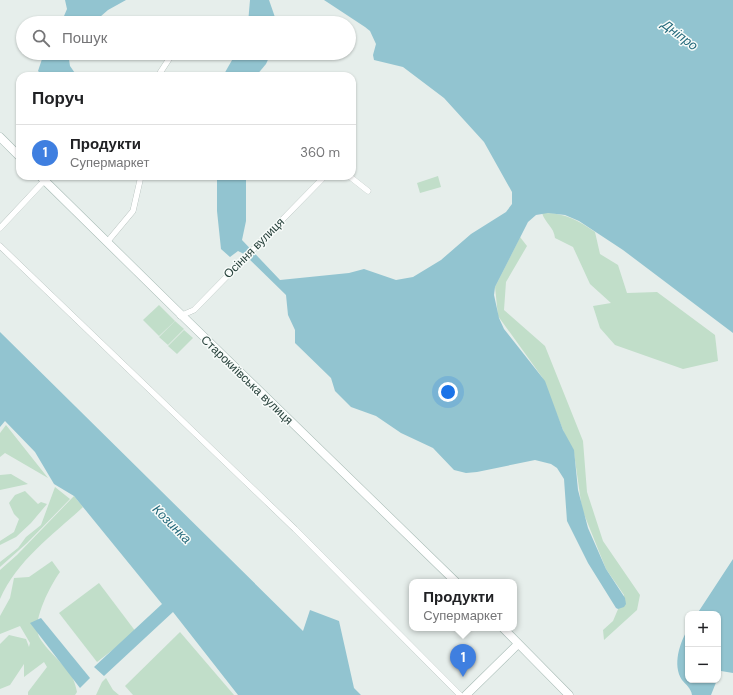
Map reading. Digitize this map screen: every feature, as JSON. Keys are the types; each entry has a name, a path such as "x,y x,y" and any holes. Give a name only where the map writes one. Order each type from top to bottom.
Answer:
{"street":[{"path":"161,72 169,60"},
{"path":"0,137 16,153"},
{"path":"0,228 40,180"},
{"name":"Старокиївська вулиця","path":"44,180 108,241 180,316 453,579"},
{"path":"108,241 133,211 140,180"},
{"name":"Осіння вулиця","path":"180,316 194,310 321,180"},
{"path":"354,180 368,191"},
{"path":"0,246 295,529 460,695"},
{"path":"506,631 569,695"},
{"path":"466,695 518,644"}],"green space":[{"path":"438,176 441,187 420,193 417,183"},
{"path":"542,213 564,215 595,232 600,254 618,265 627,293 657,292 715,335 718,361 683,369 615,345 600,328 593,306 611,303 590,284 573,247 555,238 553,231"},
{"path":"520,237 527,246 506,282 504,310 545,346 583,441 587,492 603,541 640,595 637,610 604,640 603,630 613,621 624,595 606,569 582,509 574,453 565,435 542,377 498,316 495,287"},
{"path":"159,305 175,321 159,336 143,320"},
{"path":"175,321 184,329 168,345 159,337"},
{"path":"184,330 193,338 177,354 168,346"},
{"path":"6,425 48,478 5,453 0,457 0,433"},
{"path":"11,474 28,484 0,490 0,475"},
{"path":"55,487 70,499 27,543 0,567 0,562 18,548 26,537 41,525"},
{"path":"25,491 38,504 41,502 47,504 31,523 16,537 0,545 0,541 14,532 19,519 14,514 9,503 15,495"},
{"path":"74,496 83,507 26,560 7,585 0,599 0,570 17,555"},
{"path":"52,561 60,572 40,611 37,628 38,634 43,644 71,675 77,692 75,695 28,695 28,692 47,667 44,662 24,677 24,664 10,685 0,689 0,644 9,635 26,639 29,647 30,643 20,626 0,634 0,616 10,598 14,578 29,577"},
{"path":"99,583 136,632 97,662 59,613"},
{"path":"180,632 234,695 133,695 125,686"},
{"path":"106,678 113,690 119,695 96,695 102,682"}],"water":[{"path":"65,0 126,0 108,10 101,16 64,16 67,9"},
{"path":"250,0 269,0 275,16 249,16"},
{"name":"Дніпро","path":"324,0 733,0 733,333 623,250 579,221 565,215 548,213 536,215 528,222 495,287 494,295 499,318 504,329 545,381 563,430 574,450 578,490 588,528 606,569 625,598 626,604 624,607 618,609 616,608 588,563 567,521 564,479 557,468 551,464 535,460 477,472 466,473 454,470 433,448 401,433 376,416 351,407 335,391 331,378 295,343 295,330 288,315 286,295 244,254 238,251 230,257 221,249 217,211 217,180 246,180 246,221 242,240 280,280 349,273 364,269 396,280 413,277 441,260 471,234 506,212 512,204 512,192 484,142 444,98 403,67 374,60 373,55 376,44 370,31 356,21 356,16 348,16"},
{"path":"42,60 69,60 70,66 74,72 39,72"},
{"path":"232,60 268,60 259,72 225,72"},
{"name":"Козинка","path":"0,332 303,631 310,610 339,621 354,688 361,695 238,695 173,612 104,676 94,667 162,604 74,496 54,484 35,452 5,421 0,427"},
{"path":"733,559 733,673 721,671 721,611 699,611"},
{"path":"41,618 90,678 80,688 30,623"},
{"path":"685,634 685,683 716,683 711,695 692,695 689,688 682,680 679,674 677,661 682,640"}],"place":[{"name":"Продукти","path":"463,677"}]}
